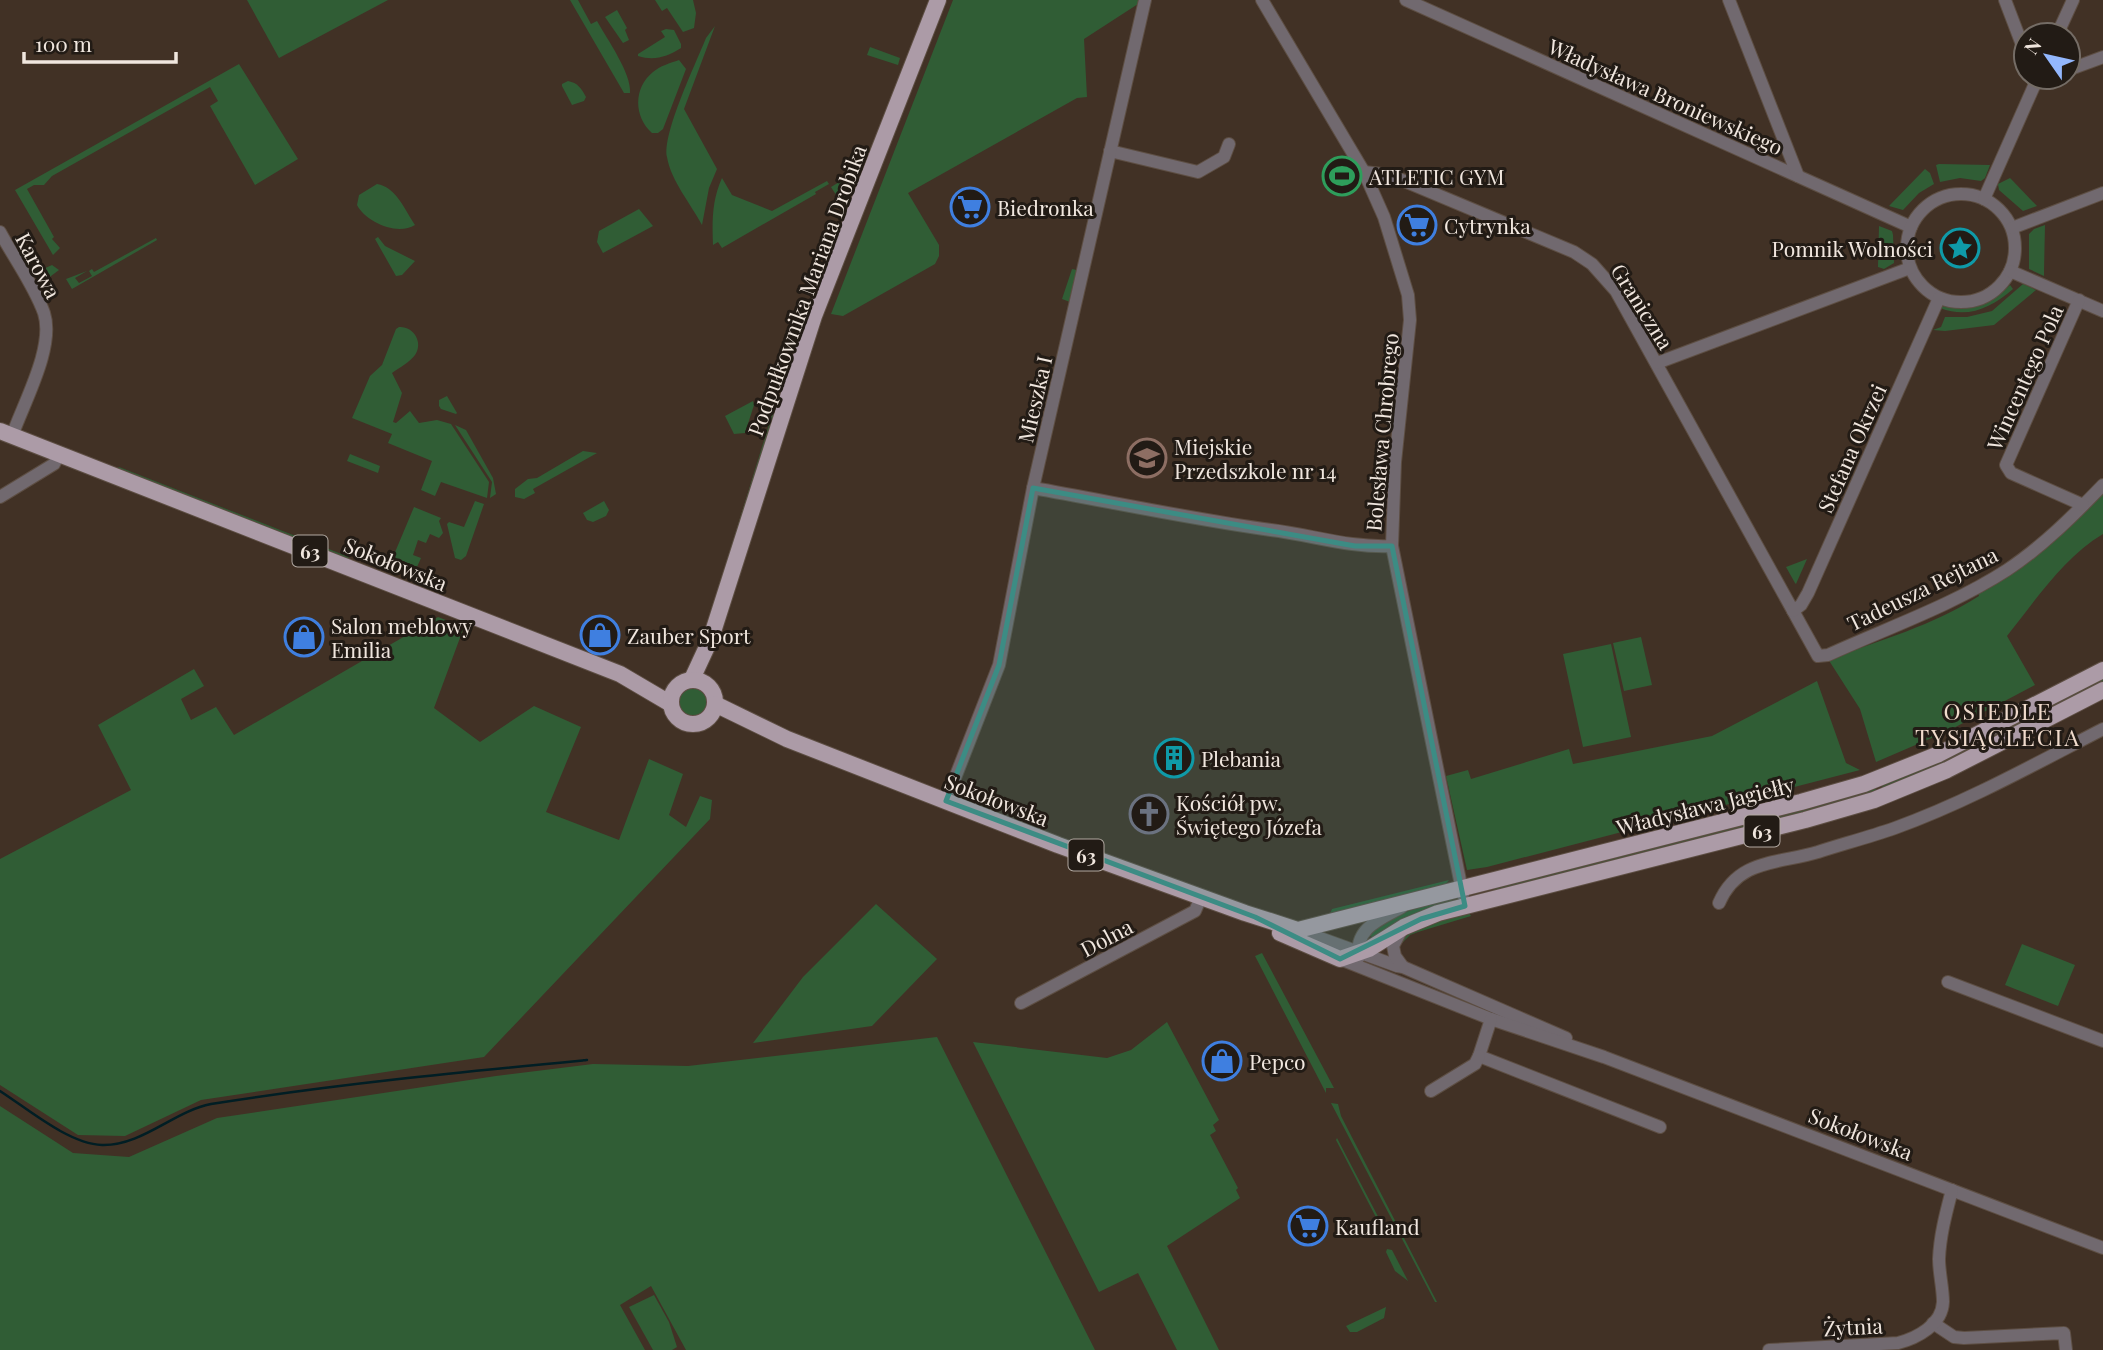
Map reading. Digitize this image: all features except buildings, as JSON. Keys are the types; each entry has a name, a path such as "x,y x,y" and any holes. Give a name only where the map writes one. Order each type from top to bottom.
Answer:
{"main road":[{"name":"Podpułkownika Mariana Drobika","path":"699,682 814,316 938,0"},
{"name":"Sokołowska","path":"6,433 620,674 676,687"},
{"name":"Władysława Jagiełły","path":"1298,930 1801,803 1864,784 1939,754 2103,670"},
{"name":"Sokołowska","path":"620,674 671,704"},
{"path":"671,704 676,687 699,682 712,692 712,711"},
{"name":"Władysława Jagiełły","path":"1340,959 1369,949 1404,927 1429,916 1874,800 1947,770 2103,690"},
{"name":"63","path":"671,704 674,714 686,723 696,723 712,711"},
{"name":"Sokołowska","path":"712,711 1201,897 1298,930"},
{"name":"Sokołowska","path":"1255,917 1284,935 1340,959"}],"street":[{"name":"Mieszka I","path":"946,801 999,665 1033,488 1144,0"},
{"name":"Władysława Broniewskiego","path":"1406,0 1911,226"},
{"path":"1729,0 1798,176"},
{"path":"2005,0 2013,21"},
{"path":"2063,21 2073,0"},
{"path":"1266,4 1364,172"},
{"path":"2082,65 2103,57"},
{"path":"1984,198 2031,91"},
{"path":"1110,150 1198,172 1224,157 1229,144"},
{"name":"Graniczna","path":"1364,172 1376,171 1390,175 1574,252 1592,264 1616,291 1814,652"},
{"name":"Bolesława Chrobrego","path":"1364,172 1384,217 1408,295 1410,320 1395,462 1392,547 1465,906"},
{"path":"2012,228 2103,193"},
{"path":"1966,194 1984,198 2003,213 2012,228 2015,244 2010,271 2000,286 1976,300 1955,302 1939,298 1923,285 1910,268 1907,248 1911,226 1926,207 1945,196 1966,194"},
{"name":"Karowa","path":"0,232 44,313 47,330 44,352 6,433"},
{"path":"1657,363 1910,268"},
{"path":"2010,271 2103,311"},
{"name":"Stefana Okrzei","path":"1793,611 1801,605 1808,593 1939,298"},
{"name":"Wincentego Pola","path":"2078,300 2006,465 2011,473 2083,505"},
{"path":"0,497 54,464 60,454"},
{"name":"Tadeusza Rejtana","path":"1814,652 1821,657 2008,570 2103,485"},
{"path":"1033,488 1355,546 1392,547"},
{"path":"1719,903 1730,883 1744,871 1894,828 2006,779 2103,729"},
{"name":"Dolna","path":"1021,1003 1195,911 1201,897"},
{"path":"1366,970 1358,953 1359,938 1366,929 1421,897"},
{"path":"1404,927 1393,946 1395,956 1404,967"},
{"name":"Sokołowska","path":"1298,930 1404,967 1547,1029 1604,1057"},
{"name":"Sokołowska","path":"1340,959 2103,1248"},
{"path":"1948,982 2103,1041"},
{"path":"1431,1091 1475,1064 1491,1018"},
{"path":"1479,1056 1660,1127"},
{"path":"1952,1190 1943,1220 1939,1259 1943,1305 1933,1323 1954,1337 1964,1338 2064,1334 2066,1350"},
{"name":"Żytnia","path":"1769,1350 1898,1343 1916,1339 1933,1323"}],"highlighted area":[{"path":"1033,488 1355,546 1392,546 1465,906 1421,919 1340,959 1255,917 946,801 999,665"}],"green space":[{"path":"247,0 388,0 279,58"},
{"path":"570,0 578,0 591,24 597,21 623,67 630,93 624,93"},
{"path":"655,0 693,0 696,13 694,28 683,32 667,8 662,11"},
{"path":"953,0 1139,0 1138,4 1084,39 1087,97 1077,98 908,193 939,245 939,256 935,264 843,316 831,314"},
{"path":"617,10 627,28 625,30 629,40 623,43 605,17"},
{"path":"715,26 684,109 717,169 709,188 702,225 669,166 667,146 688,81 706,38"},
{"path":"674,30 681,48 660,57 638,56 665,37 661,31"},
{"path":"870,47 900,58 898,65 867,55"},
{"path":"679,60 686,69 663,129 652,133 639,111 639,94 646,79 656,70"},
{"path":"239,64 298,159 255,185 210,106 218,101 210,87 52,176 44,185 34,185 27,189 54,237 52,239 60,248 53,255 15,190"},
{"path":"568,81 581,89 586,97 584,101 572,105 562,86"},
{"path":"1936,165 1990,165 1981,181 1960,178 1940,182"},
{"path":"1925,169 1930,173 1934,184 1919,193 1903,210 1889,206"},
{"path":"856,172 843,206 831,187"},
{"path":"722,178 732,195 772,211 827,181 829,184 722,248 718,242 713,245 713,228 714,203"},
{"path":"2010,178 2037,206 2023,211 1999,190 1998,184"},
{"path":"377,184 395,194 415,225 400,229 383,226 361,211 357,205 359,195"},
{"path":"639,209 653,226 603,253 597,242 599,231"},
{"path":"2045,225 2044,276 2029,269 2029,234"},
{"path":"1879,226 1892,231 1893,235 1894,263 1884,269 1878,267"},
{"path":"378,237 385,246 415,261 402,275 396,276 375,239"},
{"path":"156,238 157,240 72,289 66,279 87,271 75,278 79,283 92,276 89,271 92,269 94,272"},
{"path":"52,265 59,270 43,282 37,280 41,270"},
{"path":"1072,269 1077,270 1070,302 1062,299"},
{"path":"2023,284 2036,290 1994,325 1933,330 1941,327 1945,317 1967,317 1992,311"},
{"path":"2010,285 2013,289 2005,296 1979,310 1960,312 1940,308 1979,305"},
{"path":"399,327 413,332 418,345 413,358 392,373 402,393 393,422 396,423 410,411 419,423 437,420 451,424 489,482 487,498 441,482 435,496 421,490 432,461 388,443 392,434 352,418 370,376 382,365"},
{"path":"778,395 778,406 717,593"},
{"path":"447,396 456,414 439,406 439,400"},
{"path":"753,401 745,433 734,434 725,416"},
{"path":"455,425 466,430 493,478 496,494 490,498 492,482"},
{"path":"583,451 597,453 533,489 535,493 524,499 515,497 515,489 528,479 537,478"},
{"path":"350,454 380,466 378,473 347,461"},
{"path":"119,467 349,557 347,559 117,469"},
{"path":"2103,490 2103,534 2063,567 2007,636 2035,685 1948,731 1876,762 1860,709 1828,659 1925,624 1979,596 1978,592"},
{"path":"475,501 484,504 466,556 461,560 455,558 447,524 449,522 464,527"},
{"path":"604,501 609,510 606,516 593,522 587,520 583,513"},
{"path":"414,507 441,518 439,521 443,533 439,538 430,534 426,543 418,540 413,555 421,558 417,567 393,557"},
{"path":"1807,559 1796,584 1786,567"},
{"path":"438,617 464,627 434,708 480,742 534,706 581,727 546,812 619,840 649,759 683,774 669,815 686,827 700,796 712,800 710,819 484,1057 201,1100 125,1136 78,1135 0,1085 0,859 131,790 98,725 194,669 204,686 181,699 191,720 216,707 234,735"},
{"path":"1641,637 1652,685 1624,691 1613,643"},
{"path":"1611,644 1631,737 1583,747 1563,654"},
{"path":"2103,675 2103,682 1953,761 1884,790 1881,784"},
{"path":"1817,681 1846,763 1860,770 1467,870 1446,776 1468,770 1471,779 1569,749 1573,764 1712,736"},
{"path":"692,687 703,691 707,702 703,713 692,717 681,713 677,702 681,691"},
{"path":"1874,785 1877,792 1824,810 1495,892 1493,886"},
{"path":"1449,880 1445,885 1330,914 1332,909"},
{"path":"1455,896 1451,902 1374,938 1368,935 1403,913"},
{"path":"876,904 937,959 872,1026 753,1043 803,977"},
{"path":"1468,911 1471,916 1410,935 1400,945 1407,931"},
{"path":"2022,944 2075,965 2058,1006 2005,985"},
{"path":"1262,953 1334,1088 1326,1088 1326,1093 1255,956"},
{"path":"1167,1022 1219,1120 1213,1125 1216,1131 1210,1135 1238,1188 1236,1190 1240,1198 1167,1246 1219,1350 1177,1350 1138,1273 1099,1292 973,1042 1107,1058 1131,1050"},
{"path":"937,1037 1095,1350 686,1350 651,1286 620,1305 645,1350 0,1350 0,1106 73,1153 129,1157 217,1118 496,1076 593,1064 688,1066"},
{"path":"1331,1103 1338,1104 1341,1116 1437,1302 1435,1302"},
{"path":"1337,1138 1384,1228 1381,1237 1376,1233 1382,1229"},
{"path":"1387,1249 1392,1250 1408,1281 1395,1271"},
{"path":"654,1295 669,1322 677,1347 672,1350 653,1350 629,1307"},
{"path":"1386,1307 1384,1318 1357,1332 1350,1332 1346,1326"}],"waterway":[{"path":"0,1091 76,1139 102,1145 131,1140 211,1104 352,1084 587,1060"}],"place":[{"name":"ATLETIC GYM","path":"1342,176"},
{"name":"Biedronka","path":"970,207"},
{"name":"Cytrynka","path":"1417,225"},
{"name":"Pomnik Wolności","path":"1960,248"},
{"name":"Miejskie Przedszkole nr 14","path":"1147,458"},
{"name":"Zauber Sport","path":"600,635"},
{"name":"Salon meblowy Emilia","path":"304,637"},
{"name":"Plebania","path":"1174,758"},
{"name":"Kościół pw. Świętego Józefa","path":"1149,814"},
{"name":"Pepco","path":"1222,1061"},
{"name":"Kaufland","path":"1308,1226"}],"district":[{"name":"OSIEDLE TYSIĄCLECIA","path":"1998,723"}]}
